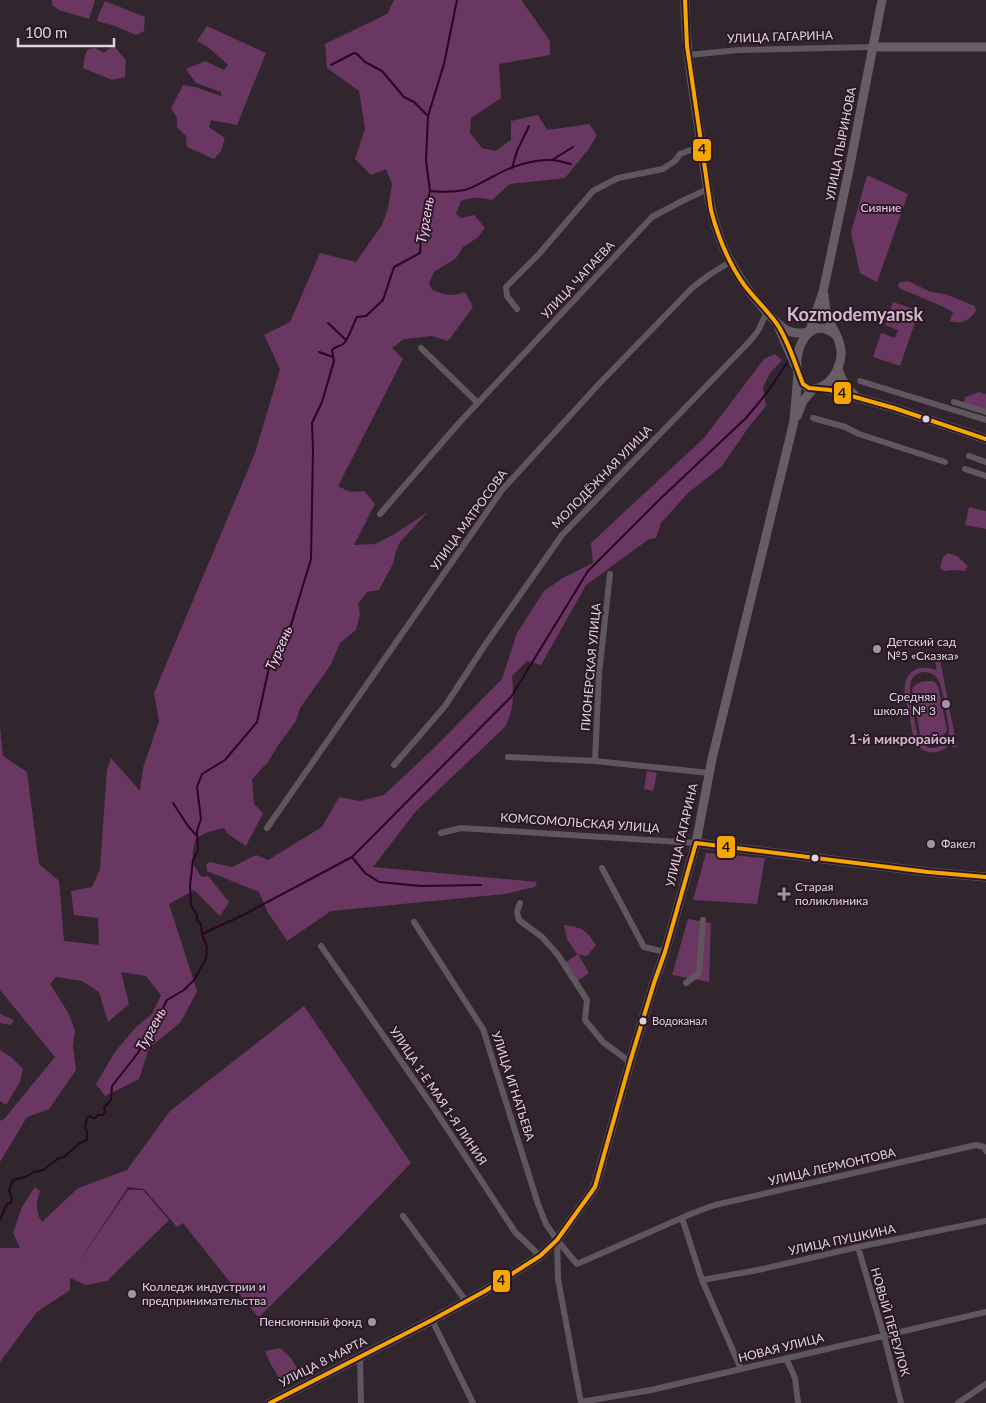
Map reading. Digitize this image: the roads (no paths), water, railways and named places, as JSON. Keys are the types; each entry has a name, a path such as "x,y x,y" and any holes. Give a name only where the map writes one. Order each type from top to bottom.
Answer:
{"main road":[{"name":"УЛИЦА ГАГАРИНА","path":"685,0 688,55 715,226 730,262 745,286 777,324 798,371 794,421"},
{"name":"УЛИЦА ПЫРИНОВА","path":"809,331 823,292 882,0"},
{"path":"872,47 986,47"},
{"name":"УЛИЦА ПЫРИНОВА","path":"823,292 829,321 836,335"},
{"name":"УЛИЦА ГАГАРИНА","path":"777,324 791,333 797,334 809,331"},
{"path":"816,388 833,378 838,367 841,351 836,335 827,329 819,328 809,331 800,347 798,371 803,384 809,388 856,397 894,408 986,440"},
{"path":"838,367 843,381 856,397"},
{"name":"УЛИЦА ГАГАРИНА","path":"557,1240 595,1187 630,1062 696,843 710,773 794,421 802,401 816,388"},
{"name":"КОМСОМОЛЬСКАЯ УЛИЦА","path":"696,843 928,872 986,877"},
{"name":"УЛИЦА 8 МАРТА","path":"270,1403 486,1291 540,1256 557,1240"}],"street":[{"name":"УЛИЦА ГАГАРИНА","path":"688,55 739,50 872,47"},
{"path":"517,309 507,296 506,287 539,254 593,191 618,178 663,169 676,160 680,154 702,146"},
{"name":"УЛИЦА ЧАПАЕВА","path":"380,514 478,402 652,217 708,189"},
{"name":"УЛИЦА МАТРОСОВА","path":"267,828 502,490 598,385 692,288 730,262"},
{"name":"МОЛОДЁЖНАЯ УЛИЦА","path":"394,765 445,706 562,535 750,341 758,331 767,312"},
{"path":"420,348 478,402"},
{"path":"860,381 986,420"},
{"path":"954,402 986,412"},
{"path":"813,418 845,427 859,434 945,462"},
{"path":"969,456 986,462"},
{"path":"965,469 986,476"},
{"name":"ПИОНЕРСКАЯ УЛИЦА","path":"595,761 599,674 610,574"},
{"path":"508,757 595,761 710,773"},
{"name":"КОМСОМОЛЬСКАЯ УЛИЦА","path":"441,833 461,828 696,843"},
{"path":"602,868 644,947 664,952"},
{"path":"520,903 516,912 519,920 542,937 558,955 587,1000 585,1020 603,1042 630,1062"},
{"path":"686,984 699,973 703,920"},
{"name":"УЛИЦА ИГНАТЬЕВА","path":"414,922 483,1029 538,1204 546,1224 557,1240"},
{"name":"УЛИЦА 1-Е МАЯ 1-Я ЛИНИЯ","path":"321,946 428,1099 515,1232 540,1256"},
{"name":"УЛИЦА ЛЕРМОНТОВА","path":"682,1218 715,1206 966,1147 976,1145 984,1147 986,1151"},
{"path":"403,1216 466,1301"},
{"path":"557,1240 577,1264 682,1218 702,1280 740,1369"},
{"name":"УЛИЦА ПУШКИНА","path":"702,1280 986,1222"},
{"path":"557,1240 558,1279 581,1402"},
{"name":"НОВЫЙ ПЕРЕУЛОК","path":"858,1247 901,1403"},
{"name":"НОВАЯ УЛИЦА","path":"581,1402 651,1390 986,1312"},
{"path":"432,1320 472,1403"},
{"path":"360,1357 362,1403"},
{"path":"786,1358 795,1378 798,1403"},
{"path":"958,1403 986,1384"}],"waterway":[{"name":"Тургень","path":"0,1220 7,1204 11,1203 12,1199 9,1190 13,1180 43,1170 87,1140 85,1127 87,1118 103,1115 105,1112 104,1107 111,1100 112,1086 138,1053 147,1033 167,1000 184,990 194,980 206,959 207,947 202,934 201,924 197,920 197,915 191,905 190,886 193,860 198,850 197,831 201,819 197,787 202,774 225,760 257,722 270,663 291,625 311,559 312,423 322,402 334,361 332,350 345,342 357,317 366,316 383,300 394,267 420,253 421,231 430,191 426,161 428,116 444,64 457,0"},
{"path":"331,65 354,53 357,54 365,62 382,71 404,97 414,102 427,115"},
{"path":"512,168 517,151 529,126"},
{"path":"552,160 573,147"},
{"path":"430,191 448,192 465,190 509,169 531,162 557,160 571,164"},
{"path":"328,323 346,340"},
{"path":"319,352 333,357"},
{"path":"202,934 241,916 352,857 511,697 588,571 660,499 746,418 766,394 789,360"},
{"path":"173,803 196,835"},
{"path":"352,857 365,873 379,882 421,886 481,885"}],"place":[{"name":"Детский сад №5 «Сказка»","path":"877,649"},
{"name":"Средняя школа № 3","path":"946,704"},
{"name":"Факел","path":"931,844"},
{"name":"Старая поликлиника","path":"784,894"},
{"name":"Водоканал","path":"643,1021"},
{"name":"Колледж индустрии и предпринимательства","path":"132,1294"},
{"name":"Пенсионный фонд","path":"372,1322"}],"district":[{"name":"Kozmodemyansk","path":"855,315"},
{"name":"1-й микрорайон","path":"902,739"}],"park label":[{"name":"Сияние","path":"881,208"}]}
